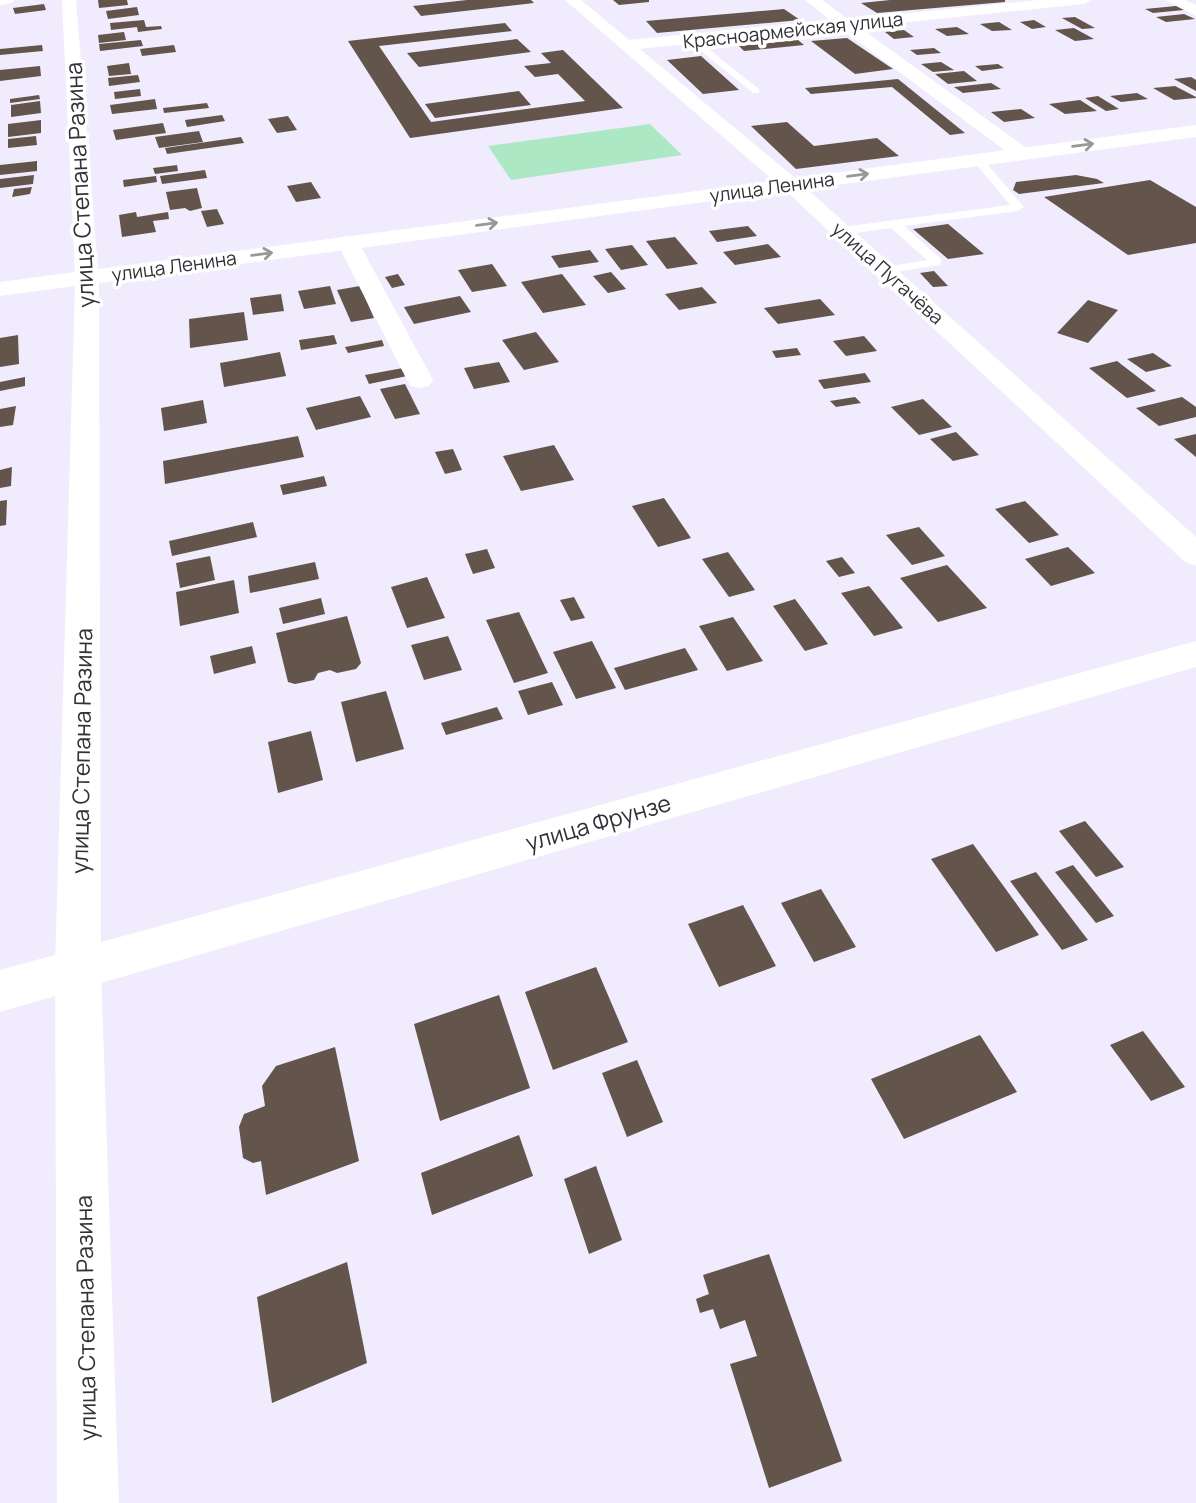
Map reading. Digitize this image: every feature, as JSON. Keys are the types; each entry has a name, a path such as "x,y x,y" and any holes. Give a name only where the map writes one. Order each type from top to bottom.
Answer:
{"street":[{"path":"0,1 7,0"},
{"name":"улица Степана Разина","path":"69,0 87,277 78,967 88,1503"},
{"name":"улица Пугачёва","path":"572,0 790,184 1196,555"},
{"path":"812,0 1021,153"},
{"name":"Красноармейская улица","path":"628,45 1084,0"},
{"path":"1173,0 1196,11"},
{"name":"улица Ленина","path":"0,289 1196,131"},
{"path":"348,243 420,380"},
{"name":"улица Фрунзе","path":"0,991 1196,654"}],"lane":[{"path":"693,40 756,91"},
{"path":"842,231 1018,207 977,159"},
{"path":"885,271 937,262 894,224"}],"green space":[{"path":"650,124 682,155 511,180 488,146"}],"building":[{"path":"98,0 127,0 128,5 99,8"},
{"path":"467,0 531,0 534,3 421,16 413,6"},
{"path":"613,0 649,0 649,2 619,5"},
{"path":"890,0 1005,2 877,13 861,3"},
{"path":"44,4 46,10 15,14 13,8"},
{"path":"1176,6 1184,10 1153,13 1145,9"},
{"path":"137,7 139,15 108,19 106,11"},
{"path":"784,9 800,20 657,33 646,21"},
{"path":"1184,14 1195,19 1166,22 1156,17"},
{"path":"1075,17 1095,28 1082,29 1062,18"},
{"path":"144,20 146,27 161,26 162,29 138,32 137,27 111,30 110,23"},
{"path":"1034,20 1046,27 1032,29 1020,22"},
{"path":"999,22 1012,30 992,31 980,24"},
{"path":"505,23 512,31 379,46 431,122 585,101 558,74 535,77 524,66 551,63 541,53 563,50 623,108 410,138 348,41"},
{"path":"957,27 969,34 947,36 935,29"},
{"path":"1074,28 1094,39 1075,41 1055,30"},
{"path":"904,30 914,37 894,39 885,32"},
{"path":"124,32 126,40 99,43 98,35"},
{"path":"847,38 893,69 855,74 811,41"},
{"path":"517,39 531,52 419,67 407,53"},
{"path":"141,40 143,46 100,51 99,44"},
{"path":"798,40 804,45 744,51 739,46"},
{"path":"42,45 43,51 0,55 0,49"},
{"path":"174,45 176,52 142,56 140,49"},
{"path":"934,48 941,53 917,55 910,50"},
{"path":"701,56 739,90 703,94 667,60"},
{"path":"941,62 954,70 933,72 921,64"},
{"path":"129,63 131,74 109,76 107,66"},
{"path":"998,64 1004,68 982,71 975,66"},
{"path":"40,66 41,76 0,81 0,70"},
{"path":"964,71 977,81 948,84 935,74"},
{"path":"138,75 140,82 109,86 108,78"},
{"path":"1191,77 1196,80 1196,91 1174,79"},
{"path":"898,79 965,133 950,135 892,87 811,94 805,88"},
{"path":"991,83 1001,89 963,93 954,87"},
{"path":"1175,86 1196,98 1174,100 1153,88"},
{"path":"140,89 141,96 115,99 114,92"},
{"path":"519,91 531,105 435,118 425,104"},
{"path":"1137,93 1148,99 1121,102 1110,96"},
{"path":"39,95 40,99 10,103 10,99"},
{"path":"1098,96 1119,109 1106,111 1085,98"},
{"path":"155,99 157,109 112,114 110,105"},
{"path":"1080,100 1097,111 1065,114 1049,104"},
{"path":"40,101 41,113 11,117 11,105"},
{"path":"207,103 209,108 164,113 163,108"},
{"path":"1021,109 1035,118 1004,122 991,112"},
{"path":"222,115 225,121 187,127 185,120"},
{"path":"288,116 297,130 277,133 268,119"},
{"path":"41,120 41,133 8,137 8,124"},
{"path":"787,122 814,146 877,138 899,156 796,169 751,126"},
{"path":"163,123 166,133 116,140 113,130"},
{"path":"199,131 203,142 159,148 155,137"},
{"path":"36,136 37,145 8,148 8,139"},
{"path":"241,137 244,143 167,154 165,148"},
{"path":"37,161 37,171 0,175 0,165"},
{"path":"177,165 178,171 155,174 153,168"},
{"path":"205,170 207,178 162,184 160,176"},
{"path":"34,175 33,184 0,188 0,179"},
{"path":"1076,175 1104,183 1019,194 1013,190 1016,182"},
{"path":"156,176 157,182 124,187 123,180"},
{"path":"1150,180 1196,207 1196,243 1128,255 1044,197"},
{"path":"311,182 321,198 296,202 287,186"},
{"path":"32,187 30,194 12,197 14,189"},
{"path":"197,188 202,208 190,211 185,208 170,210 166,192"},
{"path":"217,209 224,224 207,227 201,211"},
{"path":"136,212 137,217 168,212 169,219 153,221 156,232 122,237 119,215"},
{"path":"948,224 984,254 948,259 913,229"},
{"path":"748,226 757,236 717,242 709,231"},
{"path":"675,237 698,264 667,269 646,241"},
{"path":"768,244 781,257 735,265 723,252"},
{"path":"632,245 648,265 621,270 605,249"},
{"path":"590,250 599,262 559,268 551,256"},
{"path":"492,264 507,286 472,292 458,270"},
{"path":"934,271 948,286 933,287 920,273"},
{"path":"611,272 626,289 608,293 593,276"},
{"path":"398,274 405,285 392,288 385,277"},
{"path":"562,274 586,305 543,313 521,282"},
{"path":"330,286 336,304 304,309 298,291"},
{"path":"360,286 374,318 351,322 337,290"},
{"path":"702,287 717,303 679,310 665,294"},
{"path":"281,294 284,311 253,315 250,298"},
{"path":"460,296 471,312 414,324 404,307"},
{"path":"820,299 835,315 778,324 764,308"},
{"path":"1088,300 1118,310 1088,343 1057,333"},
{"path":"244,312 248,340 190,348 189,319"},
{"path":"536,332 559,362 524,370 502,340"},
{"path":"18,335 19,364 0,367 0,338"},
{"path":"334,335 337,344 301,350 299,340"},
{"path":"864,336 877,351 846,356 833,341"},
{"path":"382,340 384,346 348,353 345,347"},
{"path":"797,348 801,355 776,358 772,351"},
{"path":"280,352 286,376 224,387 220,363"},
{"path":"1153,353 1172,366 1146,372 1127,359"},
{"path":"1117,361 1156,391 1127,398 1089,368"},
{"path":"499,362 510,382 474,389 464,368"},
{"path":"403,368 407,376 369,384 365,375"},
{"path":"865,373 871,382 824,389 818,380"},
{"path":"25,377 25,386 0,391 0,382"},
{"path":"405,384 420,414 395,419 380,389"},
{"path":"360,396 371,417 316,430 306,408"},
{"path":"855,397 861,403 836,407 830,401"},
{"path":"1182,397 1196,407 1196,417 1159,426 1136,408"},
{"path":"923,399 952,427 919,435 891,407"},
{"path":"203,400 207,423 164,431 161,408"},
{"path":"16,406 13,425 0,427 0,409"},
{"path":"956,432 979,455 953,461 930,439"},
{"path":"1196,434 1196,457 1174,439"},
{"path":"298,436 304,457 165,484 163,461"},
{"path":"554,445 574,480 521,491 503,456"},
{"path":"453,449 462,470 445,474 435,452"},
{"path":"12,467 11,486 0,488 0,470"},
{"path":"324,476 327,486 283,495 280,485"},
{"path":"664,498 691,538 658,547 632,506"},
{"path":"7,500 6,525 0,526 0,501"},
{"path":"1025,501 1059,535 1029,543 995,509"},
{"path":"253,522 257,537 172,556 169,541"},
{"path":"919,527 945,556 912,565 886,535"},
{"path":"1068,547 1095,573 1051,586 1025,559"},
{"path":"487,549 495,568 473,574 465,554"},
{"path":"728,552 755,590 729,597 702,559"},
{"path":"210,556 215,580 180,588 176,563"},
{"path":"842,557 855,573 839,577 826,561"},
{"path":"315,562 319,579 250,593 248,576"},
{"path":"947,565 987,608 938,622 900,578"},
{"path":"427,577 445,618 407,628 391,587"},
{"path":"234,580 239,613 180,626 176,592"},
{"path":"869,586 903,628 874,636 841,593"},
{"path":"574,597 585,618 571,621 560,600"},
{"path":"321,598 325,614 283,624 279,608"},
{"path":"795,599 828,644 805,651 773,606"},
{"path":"519,612 548,673 514,683 486,620"},
{"path":"347,616 361,663 356,669 337,673 330,670 318,673 314,680 295,684 288,682 276,633"},
{"path":"733,617 763,661 727,671 699,626"},
{"path":"448,636 462,670 424,680 411,645"},
{"path":"592,641 616,688 576,699 553,652"},
{"path":"252,646 256,663 214,674 210,656"},
{"path":"685,648 698,670 625,690 614,668"},
{"path":"552,682 563,705 528,715 518,691"},
{"path":"386,691 404,749 356,762 341,702"},
{"path":"497,707 503,719 446,735 441,723"},
{"path":"311,731 323,780 278,793 268,742"},
{"path":"1085,821 1124,867 1096,877 1059,831"},
{"path":"973,844 1039,935 996,952 931,859"},
{"path":"1073,865 1114,916 1096,923 1055,872"},
{"path":"1036,872 1088,940 1062,950 1010,881"},
{"path":"821,889 856,947 814,962 781,903"},
{"path":"743,905 776,966 719,987 688,924"},
{"path":"596,967 628,1042 553,1070 525,992"},
{"path":"499,995 530,1088 440,1121 414,1024"},
{"path":"1143,1031 1185,1087 1151,1101 1110,1045"},
{"path":"980,1035 1017,1092 904,1139 871,1079"},
{"path":"335,1047 359,1161 266,1195 261,1161 253,1163 243,1158 239,1127 244,1114 265,1106 262,1086 276,1066"},
{"path":"637,1060 663,1122 627,1137 602,1073"},
{"path":"519,1135 533,1176 432,1215 421,1173"},
{"path":"596,1166 622,1240 589,1254 564,1179"},
{"path":"769,1254 842,1461 769,1488 730,1364 757,1356 745,1320 720,1329 713,1309 700,1313 696,1299 709,1294 703,1275"},
{"path":"347,1262 367,1363 272,1403 257,1297"}]}
